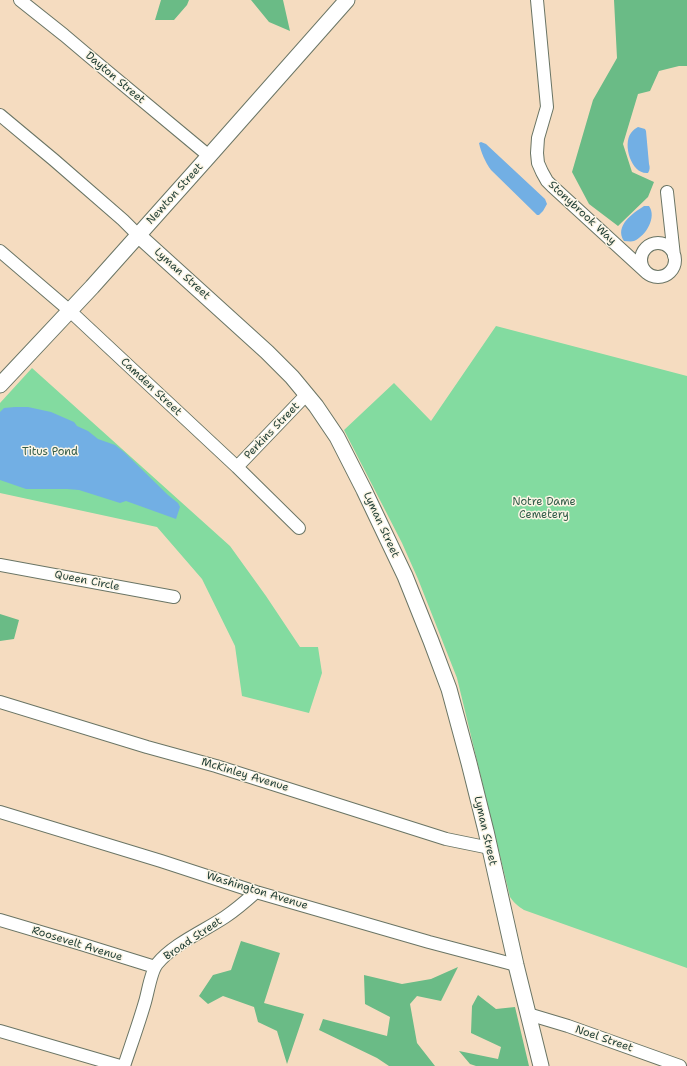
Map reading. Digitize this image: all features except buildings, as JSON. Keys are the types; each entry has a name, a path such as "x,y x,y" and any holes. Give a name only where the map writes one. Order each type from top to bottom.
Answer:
{"main road":[{"name":"Newton Street","path":"0,384 70,311 347,0"},
{"name":"Lyman Street","path":"138,235 268,352 292,377 307,394 334,432 350,462 405,576 451,697 490,848 540,1066"}],"street":[{"name":"Dayton Street","path":"20,0 209,156"},
{"name":"Stonybrook Way","path":"537,0 547,106 538,138 537,158 540,167 544,176 552,186 647,273"},
{"name":"Lyman Street","path":"0,115 54,160 138,235"},
{"path":"667,192 674,259 672,268 665,275 656,277 647,273 641,264 641,258 645,249 650,245 660,243 666,245 671,250 674,259"},
{"name":"Camden Street","path":"0,251 70,311 237,467 299,528"},
{"name":"Perkins Street","path":"237,467 307,394"},
{"name":"Queen Circle","path":"0,565 174,597"},
{"name":"McKinley Avenue","path":"0,702 147,747 216,766 446,839 490,848"},
{"name":"Washington Avenue","path":"0,812 167,862 256,892 429,942 516,965"},
{"name":"Broad Street","path":"124,1066 142,1013 155,967 160,960 184,941 241,906 256,892"},
{"name":"Roosevelt Avenue","path":"0,920 155,967"},
{"name":"Noel Street","path":"528,1014 568,1026 680,1066"},
{"path":"0,1031 120,1066"}],"green space":[{"path":"161,0 189,0 187,5 174,20 155,20"},
{"path":"251,0 283,0 290,31 269,22"},
{"path":"614,0 687,0 687,66 679,66 659,71 650,91 638,94 623,144 632,172 654,182 648,197 618,226 589,204 572,172 593,100 617,58"},
{"name":"Notre Dame Cemetery","path":"496,326 687,376 687,968 524,910 510,897 457,678 418,579 402,543 344,430 394,383 431,421"},
{"name":"Titus Pond","path":"32,368 230,546 300,647 318,647 322,673 309,713 242,696 235,646 202,579 157,527 0,493 0,403"},
{"path":"0,614 19,620 14,639 0,641"},
{"path":"241,941 280,953 264,1003 304,1014 287,1064 277,1031 258,1022 254,1007 223,996 208,1004 199,996 213,975 231,970"},
{"path":"458,967 441,1001 417,996 410,1004 417,1043 435,1066 389,1066 377,1058 319,1030 323,1019 387,1036 390,1017 365,1004 364,975 402,984 431,979"},
{"path":"478,995 496,1009 515,1007 529,1066 476,1066 470,1064 459,1051 498,1059 501,1047 471,1033 472,1006"}],"water":[{"path":"638,127 645,129 646,131 650,167 648,173 637,169 630,158 628,151 628,138 634,129"},
{"path":"481,142 486,144 545,199 547,204 539,215 537,215 491,170 482,153 479,143"},
{"path":"644,206 649,206 651,210 652,215 649,226 643,235 638,239 633,241 624,241 621,230 623,225 630,216"},
{"name":"Titus Pond","path":"28,407 51,412 74,422 77,426 88,431 98,439 115,445 178,503 180,507 176,519 126,501 120,503 79,490 26,489 0,480 0,412 4,408"}]}
